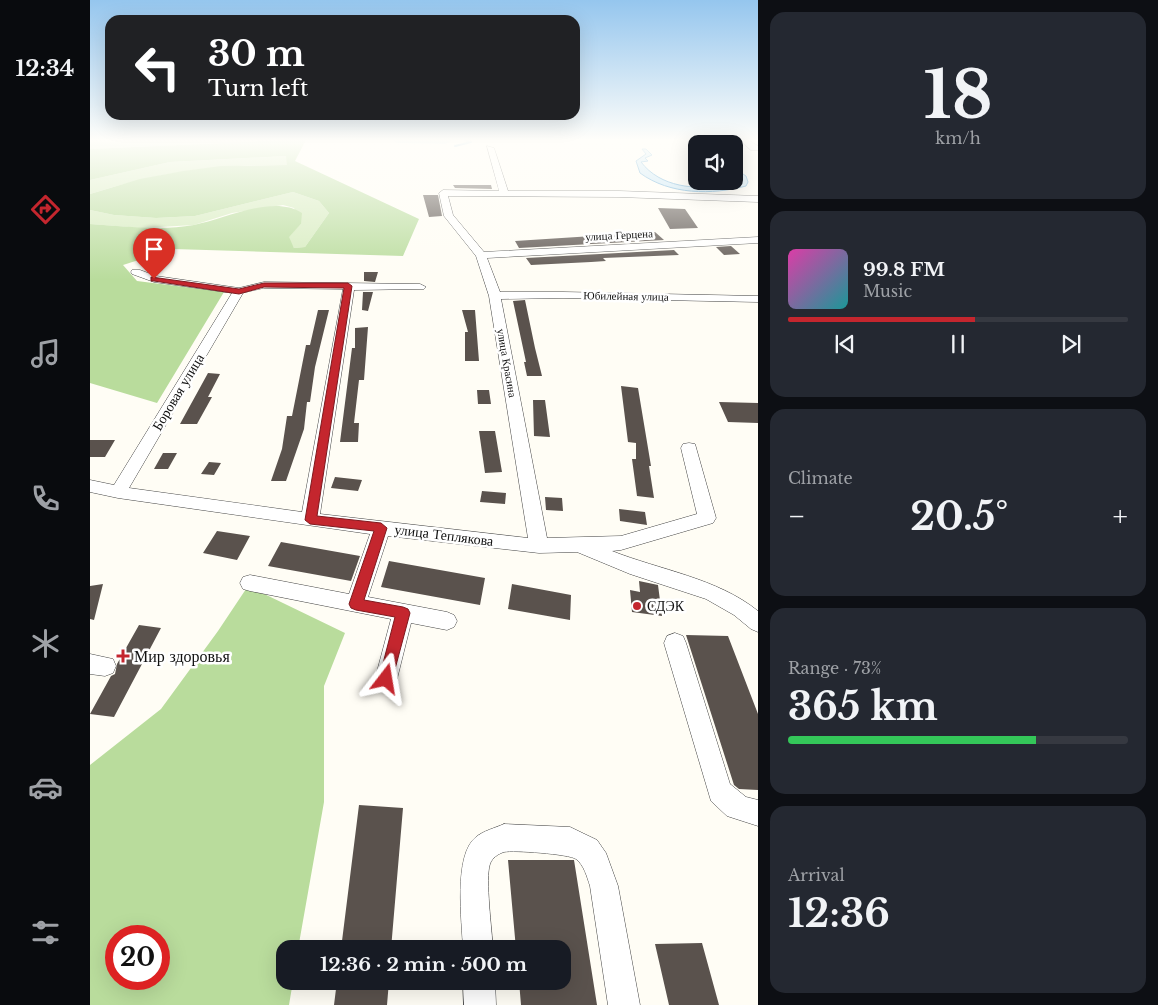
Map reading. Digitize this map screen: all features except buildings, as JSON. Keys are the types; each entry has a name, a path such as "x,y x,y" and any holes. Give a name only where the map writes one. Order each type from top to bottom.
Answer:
{"street":[{"path":"502,187 504,193 757,197"},
{"name":"улица Красина","path":"504,193 443,193 449,216 481,256 494,296 539,546"},
{"name":"улица Герцена","path":"481,256 758,240"},
{"path":"136,272 154,279 239,291 264,285 420,287"},
{"path":"310,520 348,286"},
{"name":"Боровая улица","path":"118,492 239,291"},
{"name":"Юбилейная улица","path":"494,296 563,294 758,299"},
{"name":"улица Теплякова","path":"90,486 118,492 310,520 539,546 621,543 706,518 689,448"},
{"path":"356,604 381,528"},
{"path":"579,545 637,569 713,593 741,609 758,623"},
{"path":"250,583 447,621"},
{"path":"386,679 403,613"},
{"path":"674,643 720,792 731,804 742,811 758,813"},
{"path":"478,940 476,862 485,847 504,838 570,840 587,850 596,863 604,886 624,1005"},
{"path":"479,990 480,1005"}],"green space":[{"path":"90,187 112,187 90,194"},
{"path":"114,187 350,187 419,219 403,256 173,249 123,265 137,281 224,292 157,403 90,383 90,224 142,228 181,227 249,210 277,206 290,208 302,213 301,224 289,237 294,248 305,247 329,213 319,201 293,192 195,216 156,218 114,215 90,210 90,194"},
{"path":"293,192 319,201 329,213 305,247 294,248 288,237 301,224 294,208 283,205 232,213 194,225 142,228 90,224 90,210 114,215 156,218 195,216"},
{"path":"248,586 345,633 324,686 324,802 300,940 276,940 276,990 292,990 289,1005 90,1005 90,765 161,709"}],"water":[{"path":"668,187 688,187 688,190 726,190 705,192 692,191"}],"place":[{"name":"СДЭК","path":"637,606"},
{"name":"Мир здоровья","path":"123,656"}],"route":[{"path":"154,279 239,291 264,285 348,286 310,520 381,528 356,604 403,613 386,679"}]}
